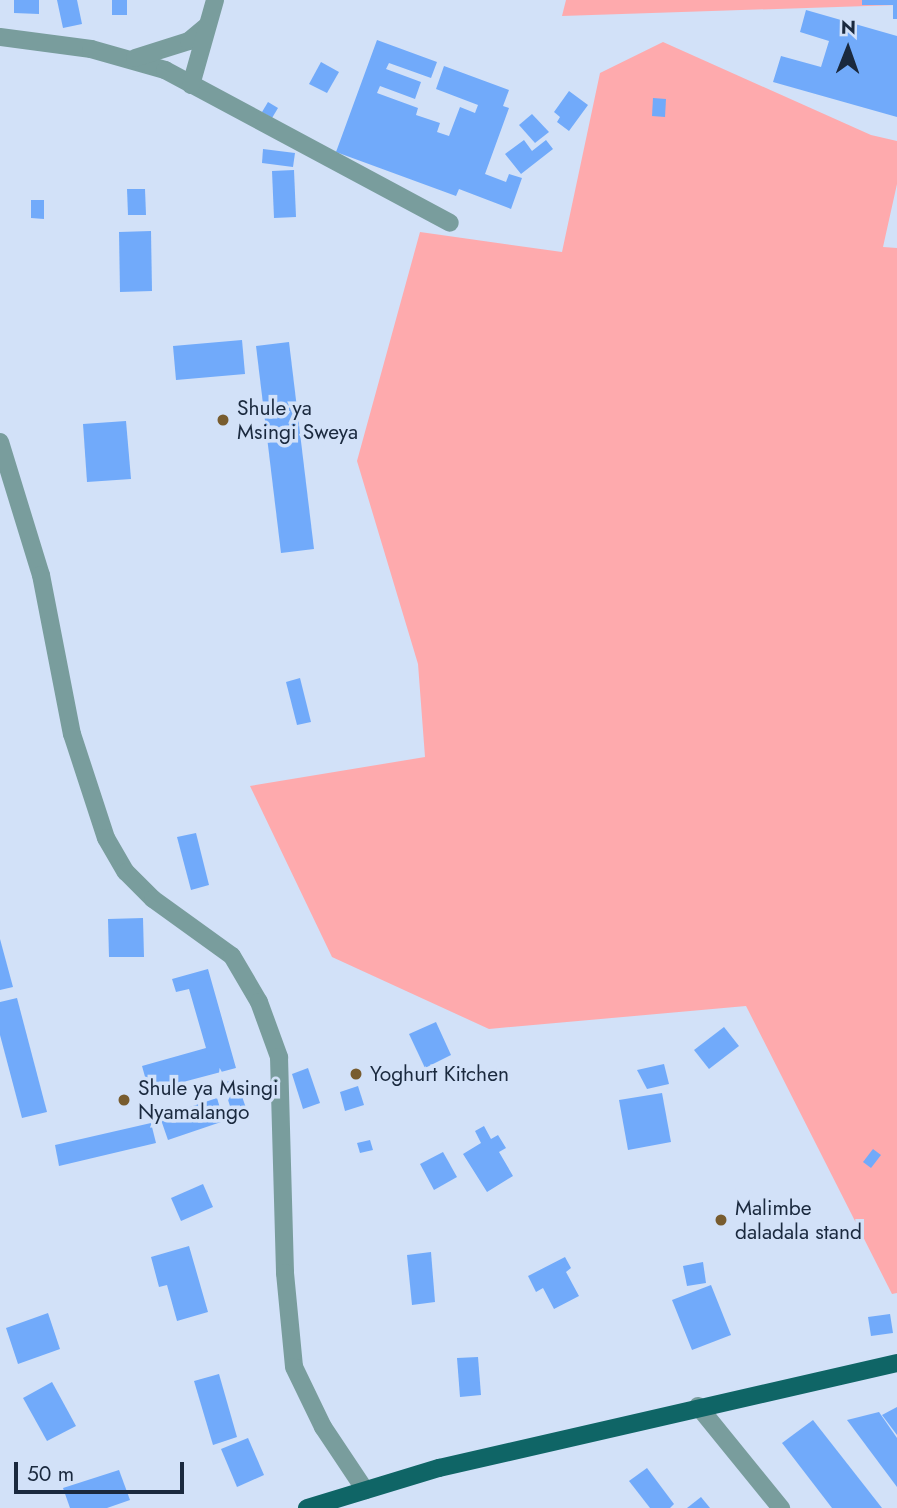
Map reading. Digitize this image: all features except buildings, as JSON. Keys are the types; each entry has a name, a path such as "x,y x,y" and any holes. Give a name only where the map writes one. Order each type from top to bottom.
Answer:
{"main road":[{"path":"307,1508 365,1490 698,1406 897,1363"}],"street":[{"path":"191,85 215,0"},
{"path":"135,58 189,41 208,26"},
{"path":"0,37 135,58 450,223"},
{"path":"0,442 41,575 72,734 106,838 126,872 153,899 232,956 260,1002 279,1057 286,1285 294,1367 323,1427 365,1490"},
{"path":"698,1406 780,1508"}],"shaded area":[{"path":"566,0 897,0 897,5 562,16"},
{"path":"663,42 871,135 897,141 897,184 883,247 897,248 897,1293 892,1294 746,1006 489,1029 332,957 250,786 425,757 418,664 357,461 420,232 562,252 600,73"}],"place":[{"name":"Shule ya Msingi Sweya","path":"223,420"},
{"name":"Yoghurt Kitchen","path":"356,1074"},
{"name":"Shule ya Msingi Nyamalango","path":"124,1100"},
{"name":"Malimbe daladala stand","path":"721,1220"}]}
